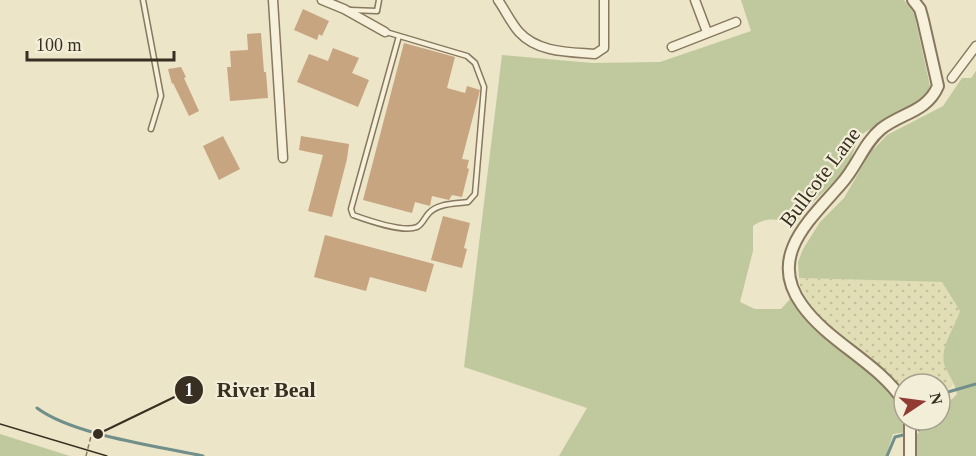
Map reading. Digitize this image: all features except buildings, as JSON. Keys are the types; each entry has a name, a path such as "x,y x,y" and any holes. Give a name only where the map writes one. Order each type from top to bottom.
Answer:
{"street":[{"path":"273,0 283,158"},
{"path":"322,0 344,9 385,32"},
{"path":"498,0 518,32 533,43 552,50 595,54 604,48 604,0"},
{"path":"695,0 706,32"},
{"name":"Bullcote Lane","path":"892,386 817,321 802,305 791,283 788,264 801,231 829,196 842,184 869,140 893,121 923,106 938,87 920,9 913,0"},
{"path":"672,47 736,22"},
{"path":"952,78 976,46"},
{"path":"910,432 910,456"}],"lane":[{"path":"143,0 161,96 151,129"},
{"path":"344,9 377,11 379,0"},
{"path":"385,32 399,36 466,56 476,63 484,87 475,194 468,202 435,208 427,215 423,223 414,229 383,225 353,215 351,209 399,36"}],"path":[{"path":"86,456 91,436"}],"shaded area":[{"path":"799,278 942,282 961,312 943,353 944,365 948,372 892,372 892,378 825,322 810,305 800,286"}],"green space":[{"path":"741,0 904,0 914,13 930,86 927,94 859,136 847,169 808,207 794,226 773,220 763,221 753,226 753,251 740,302 755,309 781,309 790,299 892,394 892,432 907,432 893,434 886,456 559,456 587,408 464,367 502,55 592,63 660,62 751,31"},
{"path":"976,71 976,456 916,456 917,434 919,432 952,432 952,399 957,394 952,372 948,372 943,360 945,346 960,311 942,282 799,278 798,262 803,249 820,222 844,198 870,153 887,135 943,106 962,78 971,78"},
{"path":"0,434 70,456 0,456"}],"waterway":[{"path":"952,391 976,384"},
{"path":"37,408 53,417 93,432 203,456"},
{"path":"887,456 895,437 903,435"}],"tram line":[{"path":"0,424 107,456"}],"place":[{"name":"River Beal","path":"98,434"}]}
